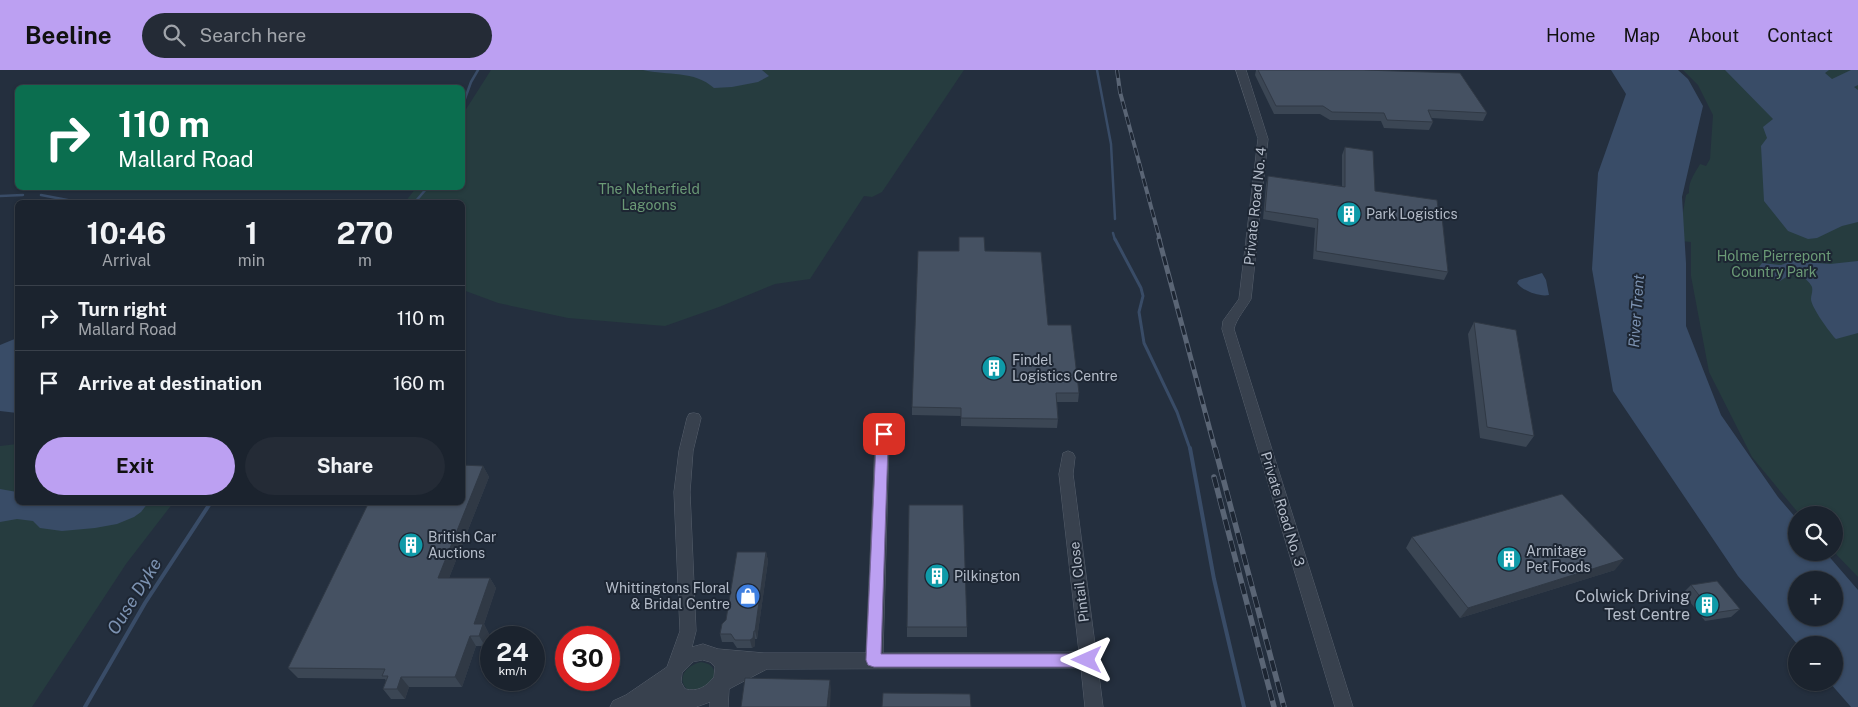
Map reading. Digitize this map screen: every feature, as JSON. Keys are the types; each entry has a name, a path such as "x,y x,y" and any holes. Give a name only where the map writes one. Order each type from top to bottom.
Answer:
{"street":[{"name":"Private Road No. 4","path":"1237,313 1245,299 1263,139 1241,70"},
{"name":"Private Road No. 3","path":"1237,313 1229,321 1228,329 1344,707"},
{"path":"688,702 676,693 672,686 688,631 682,492 686,451 694,418"},
{"path":"874,660 882,444 884,434"},
{"name":"Pintail Close","path":"1068,457 1066,474 1094,707"},
{"path":"688,631 724,667 719,707"},
{"path":"625,704 676,668 688,656 712,655 764,661 1087,660"},
{"path":"625,704 701,700 711,696 721,685 764,661"}],"green space":[{"name":"The Netherfield Lagoons","path":"491,70 964,70 882,192 872,197 864,196 810,279 775,284 719,307 665,326 568,318 498,303 465,291 465,200 407,200 414,190 465,190 465,111"},
{"name":"Holme Pierrepont Country Park","path":"1683,70 1858,70 1858,577 1843,561 1843,506 1793,506 1752,457 1709,372 1691,276 1691,242 1681,241 1681,224 1686,195 1689,193 1692,178 1700,164 1706,166 1710,159 1713,115 1698,85"},
{"path":"15,444 15,505 171,505 126,564 32,707 0,707 0,446"},
{"path":"701,662 708,664 712,668 715,680 707,689 688,690 683,681 684,673 691,666"}],"water":[{"path":"643,70 762,70 769,76 758,82 714,88 698,78"},
{"name":"River Trent","path":"1611,70 1678,70 1688,79 1703,106 1682,197 1686,263 1686,326 1721,415 1788,509 1788,561 1833,561 1842,571 1788,571 1788,626 1843,626 1843,573 1858,590 1858,707 1851,707 1837,691 1843,691 1843,636 1790,636 1738,576 1613,391 1592,269 1598,173 1626,94"},
{"path":"1725,70 1829,70 1825,73 1832,79 1851,70 1858,70 1858,85 1854,87 1858,90 1858,222 1842,226 1817,238 1808,239 1788,231 1764,201 1761,146 1767,138 1763,127 1773,119"},
{"path":"1792,261 1830,264 1858,261 1858,333 1836,339 1814,308 1811,299 1812,287 1810,283 1799,273 1794,272 1780,281 1767,276 1759,267 1762,263 1781,265"},
{"path":"1542,273 1546,280 1549,295 1532,293 1523,289 1517,283 1519,280"},
{"path":"15,339 15,413 0,411 0,345"},
{"path":"0,489 15,492 15,505 146,505 134,517 117,524 95,528 62,531 40,528 33,521 17,519 0,522"}],"building":[{"path":"1258,70 1363,70 1460,73 1487,113 1428,110 1433,122 1387,120 1384,113 1332,112 1323,106 1276,106"},
{"name":"Park Logistics","path":"1345,147 1373,151 1375,191 1437,200 1439,217 1442,217 1448,272 1316,251 1318,219 1265,211 1268,176 1345,187"},
{"name":"Findel Logistics Centre","path":"959,237 984,237 985,251 1041,252 1048,325 1071,325 1079,393 1056,393 1058,419 961,418 961,408 912,407 918,251 959,251"},
{"path":"1474,322 1516,330 1534,436 1487,427"},
{"name":"British Car Auctions","path":"465,465 483,466 438,578 490,578 474,624 483,624 480,626 479,636 470,636 455,677 401,677 397,689 383,689 388,676 382,676 385,669 288,668 368,505 465,505"},
{"name":"Armitage Pet Foods","path":"1562,494 1624,559 1468,608 1412,537"},
{"name":"Pilkington","path":"909,505 963,505 967,627 907,627"},
{"name":"Whittingtons Floral & Bridal Centre","path":"737,552 766,552 755,631 753,638 750,640 735,640 731,634 720,634 722,624 726,620"},
{"path":"1717,581 1740,609 1713,613 1691,585"},
{"path":"745,678 830,680 827,707 741,707"},
{"path":"883,693 970,694 971,707 882,707"}],"waterway":[{"name":"Ouse Dyke","path":"465,99 478,70"},
{"path":"1097,70 1111,144 1115,219"},
{"name":"Ouse Dyke","path":"417,200 425,190"},
{"path":"0,196 23,195"},
{"path":"41,195 67,200"},
{"path":"1113,233 1115,240"},
{"path":"1115,239 1141,288 1143,296 1139,312 1144,343 1177,412 1190,449"},
{"path":"1190,448 1214,579 1244,707"},
{"name":"Ouse Dyke","path":"85,707 145,603 209,505"}],"railway":[{"path":"1117,70 1120,92 1160,240"},
{"path":"1159,239 1215,449"},
{"path":"1215,448 1284,707"},
{"path":"1214,477 1274,707"}],"place":[{"name":"Park Logistics","path":"1349,214"},
{"name":"Findel Logistics Centre","path":"994,368"},
{"name":"British Car Auctions","path":"411,545"},
{"name":"Armitage Pet Foods","path":"1509,559"},
{"name":"Pilkington","path":"937,576"},
{"name":"Whittingtons Floral & Bridal Centre","path":"748,596"},
{"name":"Colwick Driving Test Centre","path":"1707,605"}],"route":[{"path":"884,434 882,444 874,660 1087,660"}]}
